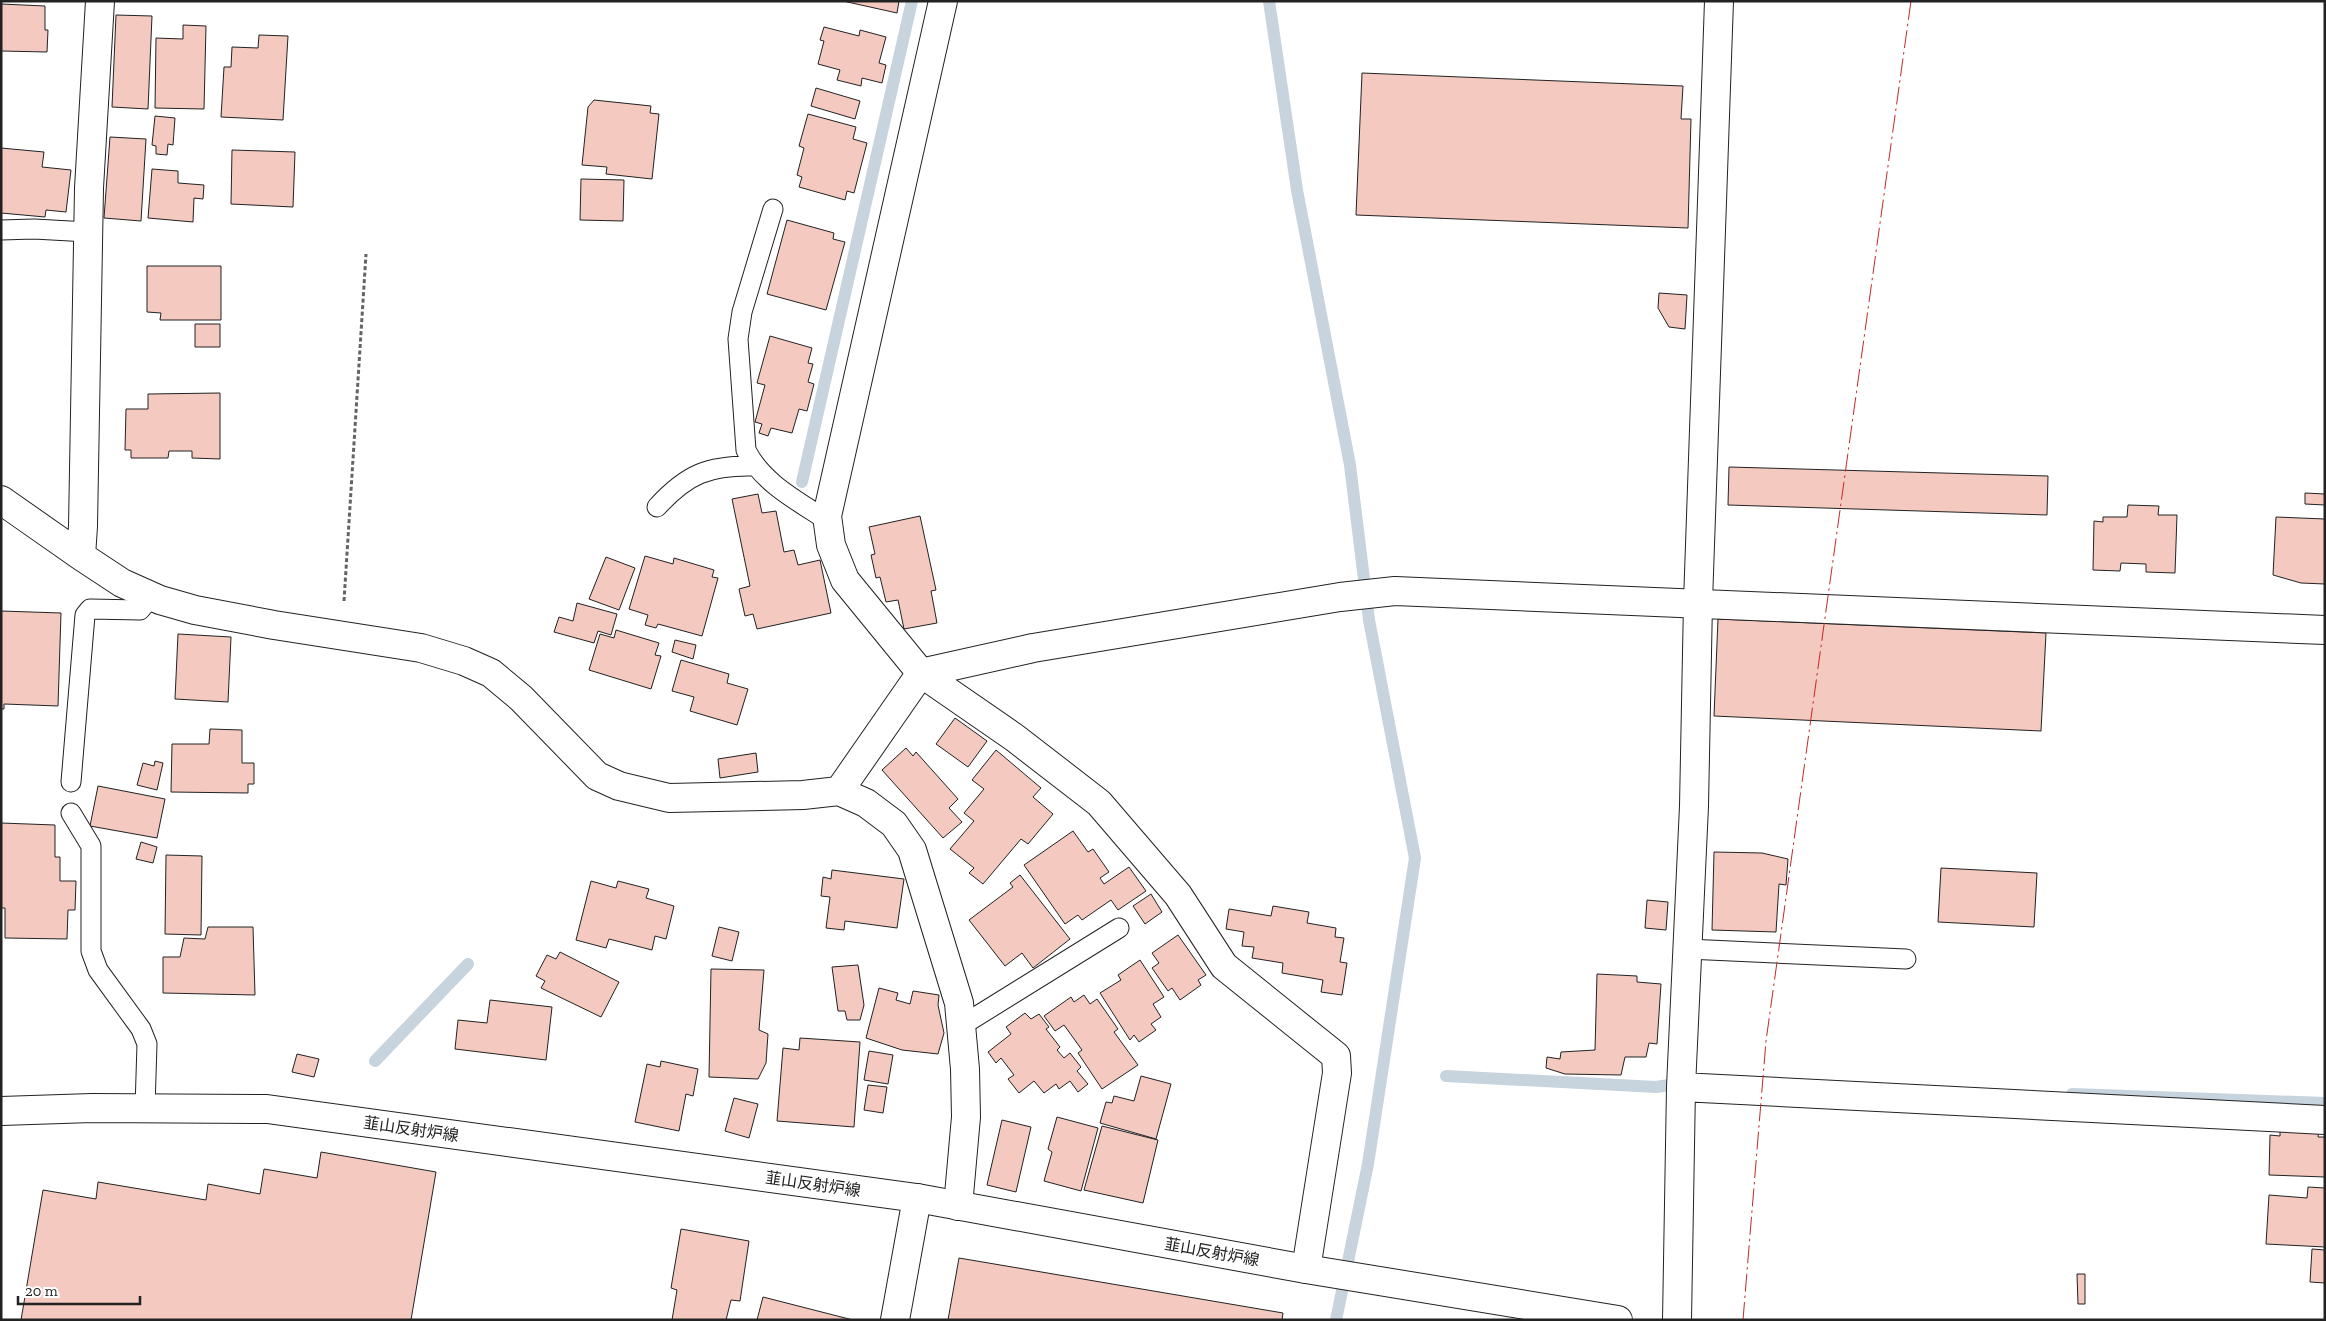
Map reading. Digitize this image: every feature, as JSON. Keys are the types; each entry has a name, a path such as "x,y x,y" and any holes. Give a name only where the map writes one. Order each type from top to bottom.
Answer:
{"street":[{"path":"81,556 88,232 100,1"},
{"path":"942,1 828,521 831,545 845,580 921,673 1015,738 1099,803 1178,895 1224,966 1336,1056 1337,1073 1306,1269"},
{"path":"1677,1320 1682,1087 1694,806 1698,602 1719,1"},
{"path":"1,500 122,583 152,596 195,610 421,648 464,661 491,673 521,698 597,776 619,786 669,798 803,795 838,791 866,803 894,824 912,850 959,1003 966,1116 958,1206"},
{"path":"838,791 921,673 1033,648 1340,597 1395,591 1698,602 2325,630"},
{"path":"1682,1087 2325,1120"},
{"name":"韮山反射炉線","path":"1,1111 145,1108 267,1109 917,1198 1306,1269 1618,1320"},
{"path":"895,1320 917,1198"}],"lane":[{"path":"773,209 742,312 738,339 746,450 754,466 783,491 828,521"},
{"path":"1,230 34,229 88,232"},
{"path":"657,507 675,488 699,473 730,465 754,466"},
{"path":"71,782 85,616 90,608 140,610 152,596"},
{"path":"71,813 91,846 91,951 98,970 141,1029 147,1044 145,1108"},
{"path":"961,1026 1119,928"},
{"path":"1687,949 1906,959"}],"path":[{"path":"341,636 366,254"}],"building":[{"path":"843,1 899,1 897,13"},
{"path":"1,4 45,6 45,30 48,30 47,52 1,51"},
{"path":"116,15 152,16 148,109 112,107"},
{"path":"183,25 206,26 204,109 155,108 156,38 183,39"},
{"path":"824,27 859,36 860,30 886,37 879,63 886,65 882,83 862,78 861,86 837,80 840,70 818,64 824,41 820,40"},
{"path":"259,35 288,36 283,120 221,117 224,67 231,67 232,47 258,48"},
{"path":"1362,73 1683,86 1681,119 1691,119 1688,228 1356,215"},
{"path":"816,88 860,101 855,119 811,106"},
{"path":"594,100 651,106 650,113 659,114 652,179 606,174 607,167 582,165 588,107"},
{"path":"808,114 856,127 853,139 867,143 854,193 847,191 845,200 799,187 802,177 797,175 804,148 799,146"},
{"path":"155,116 175,118 173,145 168,144 167,155 156,154 156,146 152,145"},
{"path":"110,137 146,139 141,221 104,218"},
{"path":"1,148 44,152 42,167 71,170 66,212 46,210 45,217 1,213"},
{"path":"232,150 295,152 293,207 231,204"},
{"path":"152,169 178,171 178,183 204,185 203,199 194,198 193,222 148,218"},
{"path":"581,179 624,180 623,221 580,220"},
{"path":"787,220 834,233 833,239 845,242 826,310 767,294"},
{"path":"147,266 221,266 221,320 160,320 161,313 147,312"},
{"path":"1659,293 1687,295 1685,329 1669,327 1658,308"},
{"path":"195,324 220,324 220,347 195,347"},
{"path":"770,336 812,348 808,363 813,364 808,382 814,384 807,411 799,409 792,433 771,428 768,436 759,433 762,424 755,422 765,385 757,383"},
{"path":"220,393 220,459 192,458 192,451 169,451 168,458 131,458 131,450 125,450 126,409 148,409 148,394"},
{"path":"1729,467 2048,476 2047,515 1728,505"},
{"path":"2305,493 2325,494 2325,505 2305,504"},
{"path":"758,494 762,513 776,511 784,552 794,550 798,565 820,560 831,613 757,629 753,614 745,616 739,589 750,586 732,499"},
{"path":"2128,505 2159,506 2158,515 2177,515 2175,573 2146,572 2146,564 2121,563 2120,571 2093,570 2094,521 2103,522 2103,517 2127,517"},
{"path":"920,516 936,590 931,591 937,623 904,629 898,600 886,602 880,577 876,578 871,555 875,554 869,527"},
{"path":"2276,517 2325,519 2325,584 2301,583 2273,575"},
{"path":"645,556 673,564 674,558 714,570 712,577 718,578 702,636 658,624 656,628 645,625 648,615 629,609"},
{"path":"606,557 635,568 619,610 589,599"},
{"path":"577,603 617,614 611,635 598,631 594,643 554,632 559,617 573,621"},
{"path":"1,611 61,613 58,706 4,704 4,709 1,709"},
{"path":"1718,619 2046,633 2041,731 1714,716"},
{"path":"616,630 659,643 655,655 661,656 651,689 589,670 600,634 614,638"},
{"path":"178,634 231,637 228,702 175,699"},
{"path":"675,640 696,645 693,659 672,652"},
{"path":"681,660 729,674 727,683 748,689 737,725 690,711 694,697 672,691"},
{"path":"955,718 987,741 968,767 936,744"},
{"path":"210,729 242,730 242,763 254,763 254,784 248,784 248,793 171,792 172,744 209,744"},
{"path":"906,748 913,756 916,752 958,799 949,808 962,822 943,838 882,770"},
{"path":"996,750 1041,788 1033,797 1053,814 1028,844 1021,839 983,884 969,873 974,868 950,849 974,821 964,813 984,789 972,780"},
{"path":"756,753 758,772 720,778 718,759"},
{"path":"155,761 163,763 157,790 137,785 143,763 154,766"},
{"path":"98,786 165,799 157,838 90,826"},
{"path":"1,823 55,825 55,857 60,857 60,881 76,881 75,910 68,910 67,939 5,938 5,908 1,908"},
{"path":"1073,831 1088,852 1093,849 1109,872 1100,878 1104,884 1129,867 1146,891 1118,910 1111,900 1082,920 1078,915 1065,924 1024,865"},
{"path":"141,842 157,847 153,863 136,859"},
{"path":"1714,852 1762,853 1788,859 1786,885 1779,884 1776,932 1712,930"},
{"path":"166,855 202,856 201,935 165,934"},
{"path":"1941,868 2037,873 2034,927 1938,922"},
{"path":"832,870 904,879 897,928 845,921 844,930 826,928 830,897 821,896 823,877 831,879"},
{"path":"1020,875 1070,939 1033,968 1022,953 1005,966 969,920 1013,887 1010,883"},
{"path":"591,881 616,888 618,881 649,889 646,898 674,906 666,939 655,936 652,950 609,939 606,948 576,940"},
{"path":"1151,894 1162,912 1145,924 1133,906"},
{"path":"1647,900 1668,902 1666,930 1645,928"},
{"path":"1273,906 1309,912 1307,923 1336,928 1335,937 1344,938 1340,962 1347,963 1342,995 1321,992 1323,980 1282,973 1283,963 1252,958 1254,947 1242,946 1244,932 1226,929 1229,909 1271,916"},
{"path":"208,927 253,927 255,995 163,993 163,957 180,957 184,938 205,939"},
{"path":"719,927 739,932 732,961 712,956"},
{"path":"1178,935 1206,975 1198,980 1201,985 1180,1000 1172,988 1168,991 1152,968 1159,963 1152,953"},
{"path":"560,952 619,982 601,1017 541,988 545,981 536,976 547,955 556,959"},
{"path":"1140,960 1164,997 1153,1004 1161,1017 1151,1024 1156,1030 1139,1042 1134,1035 1130,1040 1100,993 1121,980 1118,975"},
{"path":"858,965 864,1005 860,1020 847,1020 845,1011 838,1011 832,967"},
{"path":"711,969 764,970 759,1030 768,1034 766,1063 758,1079 709,1077"},
{"path":"1597,974 1637,976 1637,982 1661,984 1657,1044 1649,1043 1646,1057 1625,1057 1621,1075 1565,1074 1546,1068 1547,1057 1560,1059 1561,1052 1595,1050"},
{"path":"879,988 898,993 896,1000 910,1004 913,991 939,995 938,1005 944,1033 938,1054 902,1050 866,1038"},
{"path":"1084,995 1090,1004 1097,999 1118,1029 1114,1032 1138,1065 1102,1089 1078,1053 1082,1050 1064,1025 1055,1031 1044,1016 1071,997 1074,1002"},
{"path":"490,1000 552,1007 546,1060 455,1049 458,1020 487,1023"},
{"path":"1025,1013 1031,1019 1039,1014 1049,1027 1046,1029 1060,1047 1057,1050 1064,1058 1070,1053 1081,1067 1077,1071 1088,1084 1078,1092 1070,1081 1059,1089 1056,1084 1044,1093 1034,1081 1019,1093 1008,1079 1014,1075 1001,1058 996,1063 988,1052 1011,1034 1006,1027"},
{"path":"800,1038 860,1042 854,1127 777,1121 783,1048 799,1050"},
{"path":"869,1051 893,1055 888,1084 864,1080"},
{"path":"297,1054 319,1059 314,1077 292,1072"},
{"path":"661,1061 698,1069 693,1096 686,1094 679,1131 635,1122 647,1064 660,1067"},
{"path":"1141,1076 1171,1084 1156,1139 1100,1123 1106,1102 1112,1103 1114,1096 1134,1101"},
{"path":"868,1085 887,1087 883,1113 864,1110"},
{"path":"734,1098 758,1104 749,1138 725,1131"},
{"path":"1057,1117 1098,1128 1081,1191 1044,1181 1052,1152 1048,1149"},
{"path":"1002,1120 1031,1127 1016,1192 987,1185"},
{"path":"1102,1126 1158,1140 1143,1203 1084,1190"},
{"path":"2280,1126 2319,1128 2318,1137 2325,1137 2325,1177 2269,1175 2270,1135 2280,1136"},
{"path":"321,1152 436,1172 411,1320 21,1320 43,1190 96,1199 98,1182 206,1200 208,1184 260,1194 264,1169 317,1178"},
{"path":"2308,1187 2325,1188 2325,1247 2266,1244 2269,1195 2307,1198"},
{"path":"681,1229 749,1241 740,1301 731,1300 726,1320 672,1320 677,1290 671,1288"},
{"path":"2312,1249 2325,1250 2325,1283 2310,1282"},
{"path":"959,1258 1283,1313 1282,1320 948,1320"},
{"path":"2077,1274 2085,1274 2085,1304 2078,1304"},
{"path":"763,1297 853,1320 757,1320"}],"waterway":[{"path":"802,482 912,1"},
{"path":"1269,1 1297,190 1350,465 1369,620 1415,858 1368,1164 1336,1320"},
{"path":"375,1061 468,964"},
{"path":"1446,1076 1656,1087 1682,1083"},
{"path":"2072,1094 2325,1103"}],"power":[{"path":"1743,1320 1766,1041 1911,1"}]}
